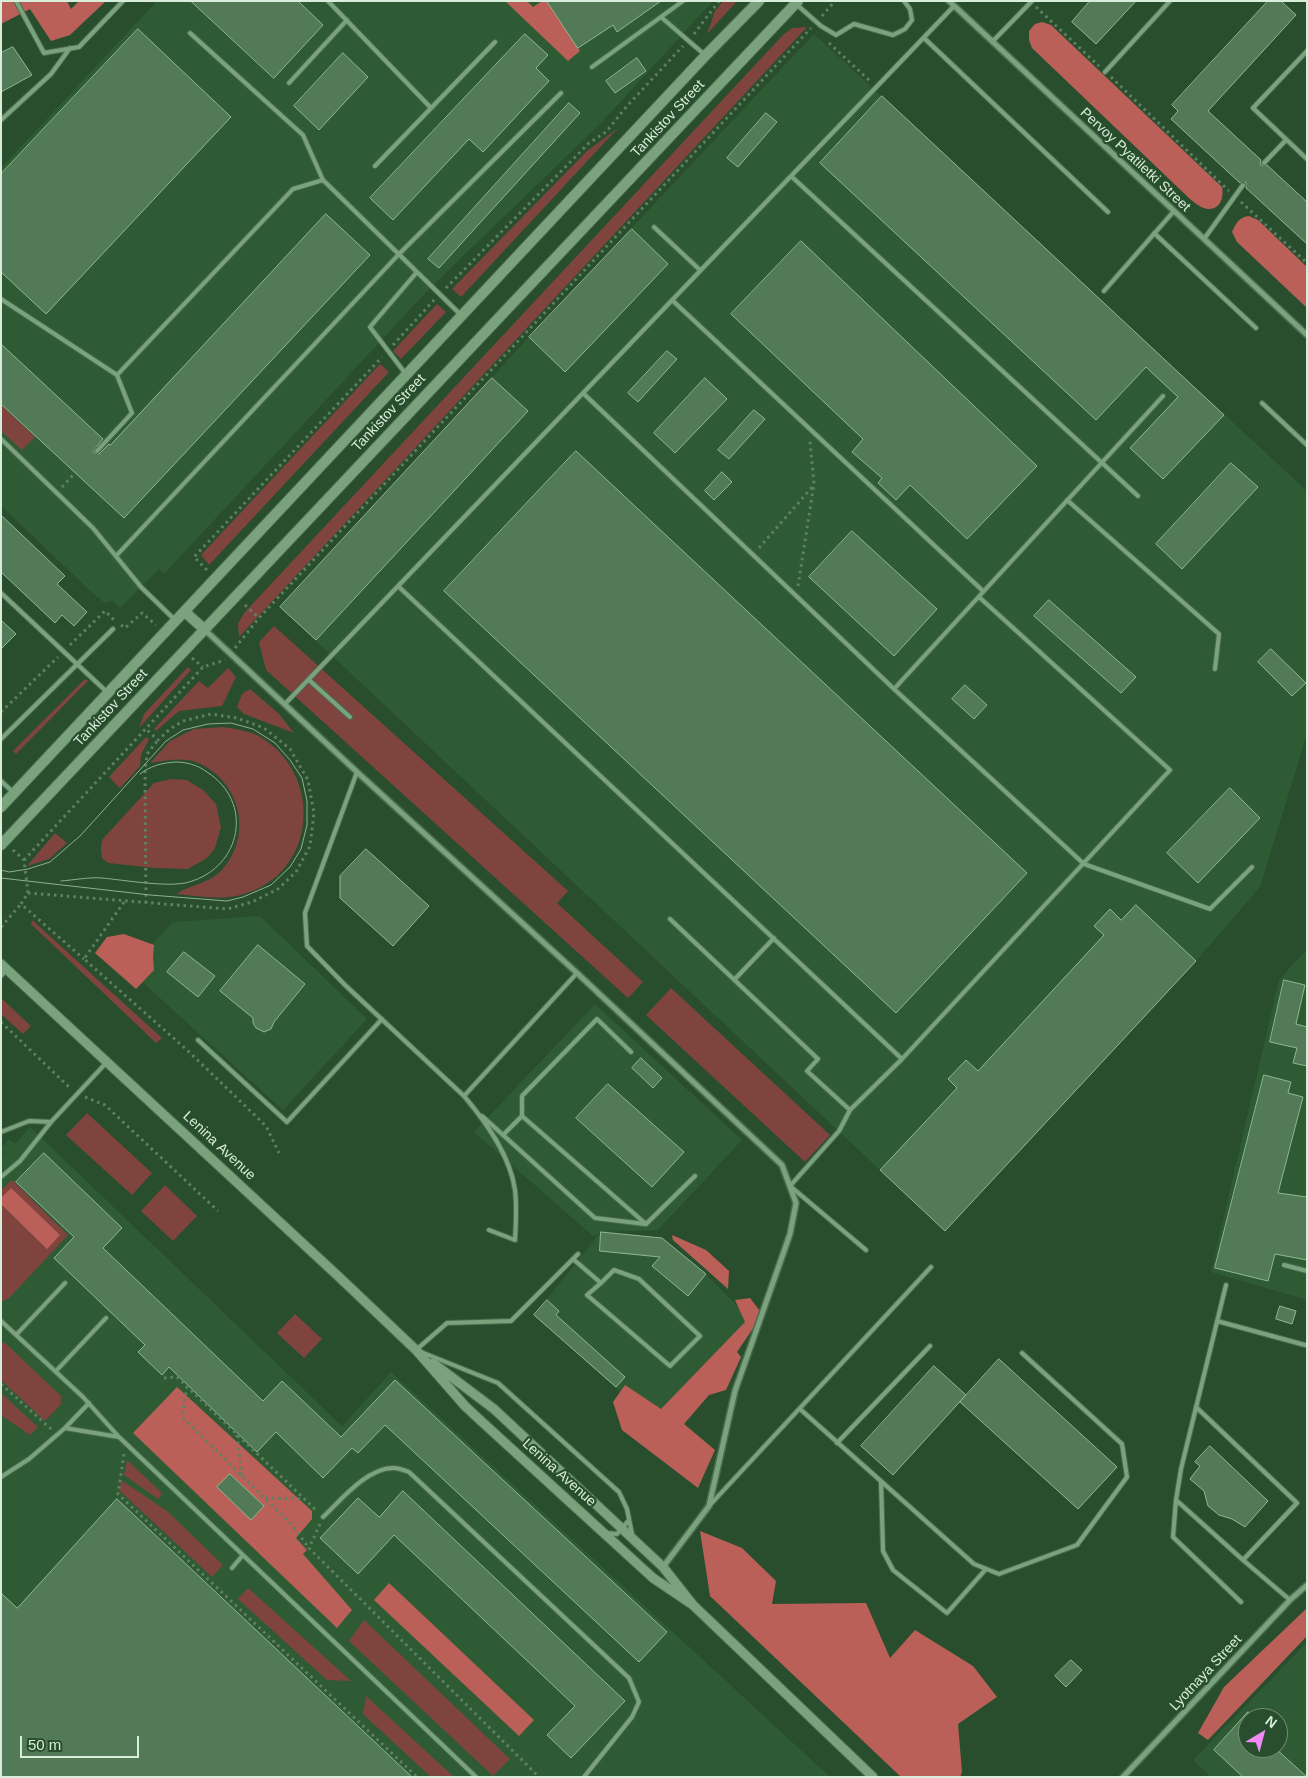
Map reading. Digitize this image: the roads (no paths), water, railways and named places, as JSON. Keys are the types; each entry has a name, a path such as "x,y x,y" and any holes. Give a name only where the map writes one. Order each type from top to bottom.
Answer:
{"main road":[{"name":"Tankistov Street","path":"1,807 759,1"},
{"name":"Tankistov Street","path":"1,845 797,2"},
{"path":"185,612 204,629"}],"street":[{"name":"Pervoy Pyatiletki Street","path":"949,1 1307,335"},
{"path":"204,629 577,973 782,1166 796,1203 790,1234 735,1391 709,1506 662,1567 657,1570 640,1567"},
{"name":"Lenina Avenue","path":"3,970 107,1062 416,1350 465,1406 480,1420 640,1567 693,1605"},
{"name":"Lenina Avenue","path":"416,1350 494,1409 662,1567 693,1605 872,1777"},
{"path":"480,1420 479,1408 494,1409"},
{"name":"Lyotnaya Street","path":"1123,1777 1290,1600 1307,1585"}],"lane":[{"path":"16,1 44,53 79,47 124,1"},
{"path":"328,1 432,108"},
{"path":"592,66 683,1"},
{"path":"797,2 816,22 836,35 854,24 893,35 905,29 912,20 910,9 904,1"},
{"path":"1105,72 1170,1"},
{"path":"992,42 1031,2"},
{"path":"285,704 954,6"},
{"path":"661,17 706,56"},
{"path":"289,83 346,20"},
{"path":"190,33 303,135 323,180 462,315"},
{"path":"924,38 1108,212"},
{"path":"376,166 495,42"},
{"path":"1,120 51,74 70,48"},
{"path":"1307,51 1253,108 1307,159"},
{"path":"116,556 399,254 561,93"},
{"path":"1264,162 1286,140"},
{"path":"791,176 1138,496"},
{"path":"117,375 293,189 323,180"},
{"path":"1204,239 1243,185"},
{"path":"1104,291 1174,211"},
{"path":"654,227 700,270"},
{"path":"1154,233 1256,328"},
{"path":"406,375 370,327 417,272"},
{"path":"1,299 117,375 132,413 97,451"},
{"path":"672,300 983,591"},
{"path":"582,393 894,689 1084,864 1210,909 1252,867"},
{"path":"894,689 1163,396"},
{"path":"1262,403 1307,445"},
{"path":"1,439 93,528 141,587 176,621"},
{"path":"1067,500 1219,634 1215,669"},
{"path":"398,586 902,1059"},
{"path":"1,593 108,693"},
{"path":"866,1250 790,1186 839,1131 850,1110 902,1059 1170,770 979,596"},
{"path":"1,739 78,666 113,629"},
{"path":"309,680 350,717"},
{"path":"357,772 305,913 307,946 464,1096 477,1111 595,1218 646,1224"},
{"path":"1,781 14,793"},
{"path":"670,919 818,1059 807,1071 850,1110"},
{"path":"735,980 774,938"},
{"path":"464,1096 577,973"},
{"path":"198,1040 287,1122 382,1019"},
{"path":"503,1135 522,1116 522,1096 597,1019 631,1052"},
{"path":"1,1176 20,1161 51,1122 107,1062"},
{"path":"477,1111 498,1143 515,1188 517,1217 515,1240 489,1230"},
{"path":"522,1116 646,1224"},
{"path":"1,1132 29,1121 51,1122"},
{"path":"646,1224 695,1176"},
{"path":"578,1254 511,1321 448,1323 416,1350 498,1383 619,1492 627,1509 634,1541"},
{"path":"573,1259 601,1282"},
{"path":"1284,1265 1307,1270"},
{"path":"709,1506 931,1266"},
{"path":"614,1270 639,1279 700,1336 670,1366 587,1295 601,1282 614,1270"},
{"path":"16,1335 65,1283"},
{"path":"1226,1285 1181,1469 1173,1538 1241,1602"},
{"path":"56,1371 106,1318"},
{"path":"1,1321 56,1371 89,1403 119,1437 476,1777"},
{"path":"1218,1321 1305,1345"},
{"path":"837,1443 930,1346"},
{"path":"800,1409 974,1564 999,1574 1077,1545 1126,1477 1122,1444 1022,1353"},
{"path":"1,1477 28,1459 58,1435 89,1403"},
{"path":"1196,1407 1297,1503 1243,1560"},
{"path":"65,1428 119,1437"},
{"path":"323,1517 349,1492 372,1474 393,1468 409,1472 629,1678 638,1702 632,1717 584,1777"},
{"path":"881,1481 883,1550 893,1570 947,1613 986,1569"},
{"path":"1176,1500 1290,1600"},
{"path":"600,1530 610,1534 617,1534 629,1520"},
{"path":"232,1568 243,1555"}],"tram line":[{"path":"1,870 9,872 28,869 50,862 81,835 166,741 183,730 208,724 231,723 253,729 275,743 302,778 307,801 307,825 301,849 290,867 271,885 243,897 227,901 150,895 1,878"},
{"path":"61,881 97,878 159,884 181,884 207,874 221,863 230,849 235,833 236,816 231,800 222,785 196,766 183,763 161,764 140,774"}]}
